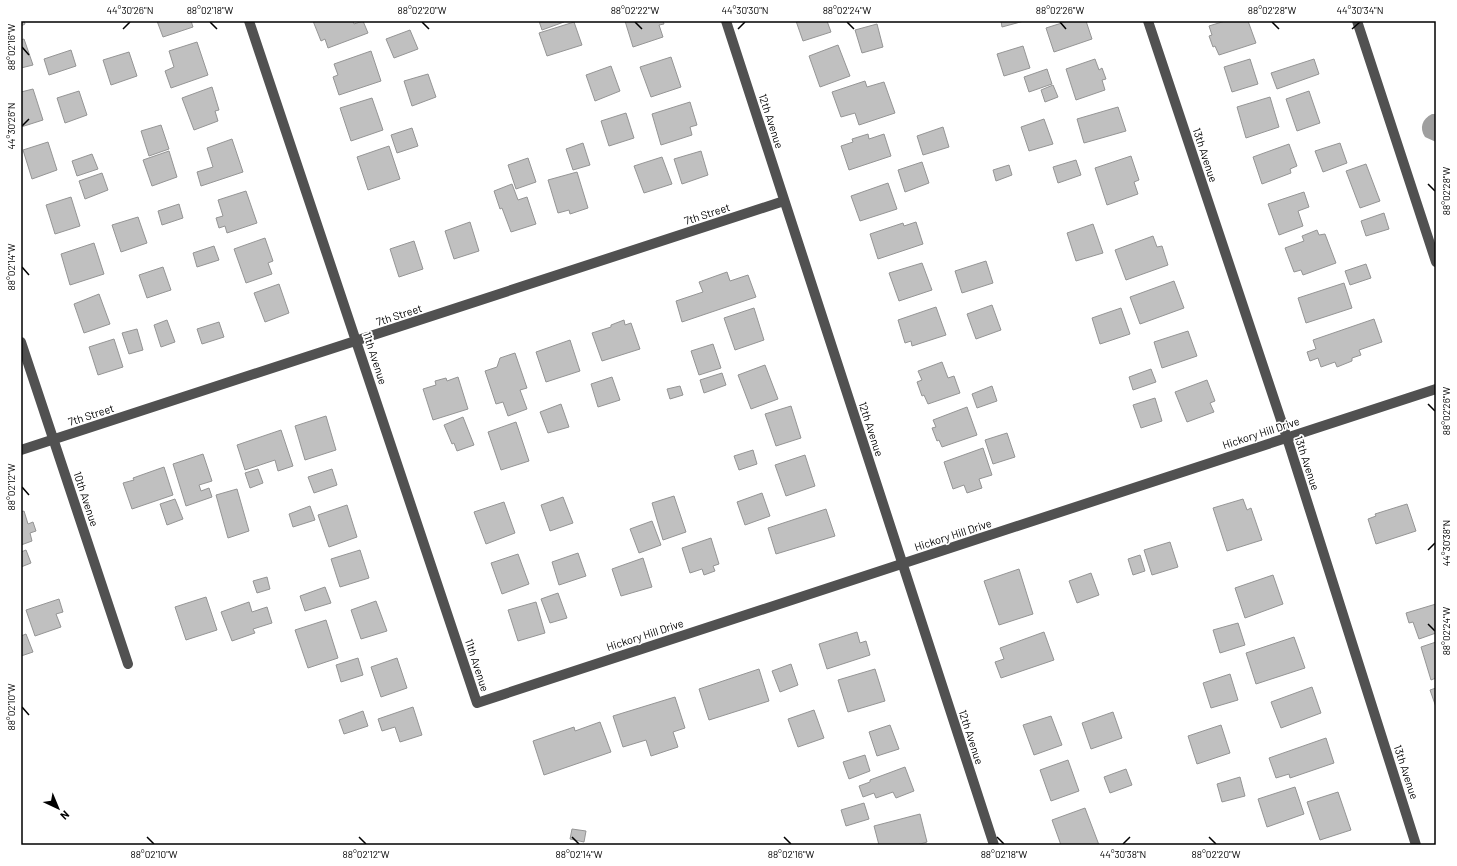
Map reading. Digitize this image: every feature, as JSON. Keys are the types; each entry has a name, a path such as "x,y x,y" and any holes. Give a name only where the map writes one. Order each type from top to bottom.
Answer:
{"street":[{"name":"11th Avenue","path":"249,21 477,703"},
{"name":"12th Avenue","path":"726,21 994,845"},
{"name":"13th Avenue","path":"1148,21 1287,438 1416,845"},
{"path":"1357,21 1436,262"},
{"name":"7th Street","path":"21,450 784,201"},
{"name":"10th Avenue","path":"21,342 128,664"},
{"name":"Hickory Hill Drive","path":"477,703 1436,389"}],"shaded area":[{"path":"1432,114 1436,114 1436,142 1425,137 1422,130 1422,124 1426,118"}],"building":[{"path":"21,21 24,21 25,24 21,26"},
{"path":"157,21 191,21 193,27 163,37"},
{"path":"313,21 353,21 354,24 363,21 368,33 328,48 325,39 321,41"},
{"path":"539,21 564,21 564,22 542,30"},
{"path":"625,21 663,21 664,24 659,25 663,37 633,47"},
{"path":"796,21 827,21 831,32 803,41"},
{"path":"1001,21 1024,21 1002,27"},
{"path":"1068,21 1086,21 1092,39 1054,52 1046,28"},
{"path":"1225,21 1248,21 1256,43 1219,55 1215,46 1213,47 1209,36 1212,35 1209,26"},
{"path":"574,22 582,45 547,56 539,33"},
{"path":"877,24 883,47 862,53 855,30"},
{"path":"410,30 418,49 394,58 386,39"},
{"path":"24,39 33,65 21,68 21,40"},
{"path":"197,42 208,75 171,88 165,71 174,67 169,51"},
{"path":"838,45 850,76 820,87 809,56"},
{"path":"1023,46 1030,68 1004,76 997,54"},
{"path":"71,50 76,66 49,75 44,59"},
{"path":"371,51 381,81 339,95 333,77 338,75 334,64"},
{"path":"129,52 137,76 111,85 103,60"},
{"path":"671,57 681,87 651,97 640,67"},
{"path":"1095,59 1099,70 1102,68 1106,79 1102,80 1105,90 1076,100 1066,69"},
{"path":"1250,59 1258,84 1232,92 1224,67"},
{"path":"1314,59 1319,74 1277,89 1271,73"},
{"path":"611,66 620,91 595,101 586,75"},
{"path":"1047,69 1052,84 1029,92 1024,77"},
{"path":"428,74 436,97 412,106 404,81"},
{"path":"865,81 867,87 884,82 895,113 859,125 855,113 841,117 832,92"},
{"path":"1053,85 1058,97 1045,102 1041,90"},
{"path":"212,87 219,110 215,111 218,121 194,130 182,98"},
{"path":"33,89 43,120 21,127 21,92"},
{"path":"79,91 87,115 65,123 57,98"},
{"path":"1309,91 1320,123 1297,131 1286,99"},
{"path":"1270,97 1279,127 1246,138 1237,107"},
{"path":"372,98 383,130 351,141 340,108"},
{"path":"690,102 697,125 690,127 692,135 661,145 652,114"},
{"path":"1118,107 1126,131 1084,143 1077,119"},
{"path":"626,113 634,138 609,146 601,121"},
{"path":"1044,119 1053,144 1029,151 1021,127"},
{"path":"161,125 169,149 149,156 141,131"},
{"path":"943,127 949,147 923,155 917,136"},
{"path":"412,128 418,146 397,153 391,135"},
{"path":"868,134 869,139 884,134 891,156 849,170 841,146 853,142 852,139"},
{"path":"232,139 243,172 201,186 197,172 213,167 207,148"},
{"path":"48,142 57,170 32,179 23,150"},
{"path":"583,143 590,165 573,170 566,149"},
{"path":"1340,143 1347,163 1323,172 1315,151"},
{"path":"1289,144 1297,166 1290,169 1291,173 1262,184 1253,157"},
{"path":"389,146 400,179 368,190 357,157"},
{"path":"169,151 177,177 152,186 143,160"},
{"path":"701,151 708,175 682,184 674,159"},
{"path":"92,154 98,169 77,176 72,161"},
{"path":"1131,156 1139,180 1134,182 1138,194 1107,205 1095,168"},
{"path":"662,157 672,184 644,193 634,166"},
{"path":"528,158 536,182 516,189 508,165"},
{"path":"1076,160 1081,175 1058,183 1053,167"},
{"path":"922,162 929,183 905,192 898,170"},
{"path":"1366,164 1380,201 1360,208 1346,171"},
{"path":"1009,165 1012,175 996,181 993,170"},
{"path":"577,172 588,208 570,214 569,210 558,213 548,180"},
{"path":"102,173 108,190 85,199 79,181"},
{"path":"888,183 897,209 860,221 851,196"},
{"path":"512,184 518,200 527,197 536,224 511,232 502,208 500,209 494,191"},
{"path":"246,191 257,223 227,233 225,226 219,228 216,218 223,216 218,200"},
{"path":"1304,192 1309,207 1298,211 1303,226 1279,235 1268,204"},
{"path":"71,197 80,226 55,234 46,205"},
{"path":"179,204 183,218 162,225 158,211"},
{"path":"1384,213 1389,229 1366,236 1361,221"},
{"path":"138,217 147,243 121,252 112,225"},
{"path":"470,222 479,251 454,259 445,231"},
{"path":"916,222 923,244 878,259 870,234 903,223 904,226"},
{"path":"1093,224 1103,253 1076,261 1067,233"},
{"path":"1317,230 1319,235 1325,234 1336,263 1303,275 1301,270 1294,272 1285,248 1304,241 1302,236"},
{"path":"1153,236 1157,247 1162,246 1168,265 1126,280 1115,250"},
{"path":"265,238 273,261 268,263 272,274 246,283 234,249"},
{"path":"414,241 423,269 399,277 390,249"},
{"path":"94,243 104,274 70,285 61,254"},
{"path":"214,246 219,260 197,267 193,253"},
{"path":"986,261 993,283 962,293 955,271"},
{"path":"922,263 932,290 899,301 889,273"},
{"path":"1366,264 1371,278 1350,285 1345,271"},
{"path":"163,267 171,290 147,298 139,275"},
{"path":"727,272 730,281 748,275 756,297 682,322 676,301 703,292 699,282"},
{"path":"1174,281 1184,308 1140,324 1130,297"},
{"path":"1344,283 1352,308 1306,323 1298,298"},
{"path":"279,284 289,313 265,322 254,293"},
{"path":"99,294 110,324 84,333 74,304"},
{"path":"992,305 1001,330 976,339 967,314"},
{"path":"936,307 946,335 912,346 911,341 905,343 898,320"},
{"path":"754,308 764,340 735,350 724,318"},
{"path":"1121,308 1130,334 1100,344 1092,318"},
{"path":"1374,319 1382,342 1359,350 1361,355 1352,358 1352,361 1337,367 1335,362 1321,367 1318,358 1310,361 1307,352 1316,349 1313,340"},
{"path":"167,320 175,342 161,347 154,325"},
{"path":"624,320 625,325 631,323 640,349 602,361 592,333 611,327 611,325"},
{"path":"219,322 224,337 202,344 197,329"},
{"path":"137,329 143,350 129,354 122,333"},
{"path":"1188,331 1197,356 1162,368 1154,342"},
{"path":"114,339 123,367 98,375 89,347"},
{"path":"570,340 580,371 546,382 536,352"},
{"path":"713,344 721,368 699,375 691,351"},
{"path":"515,353 527,388 520,390 527,409 508,416 503,402 496,404 485,371 497,367 500,358"},
{"path":"942,362 948,378 954,376 960,393 928,404 924,395 922,396 917,382 922,380 918,371"},
{"path":"765,365 778,399 751,409 738,375"},
{"path":"1151,369 1156,382 1133,390 1129,377"},
{"path":"722,373 726,385 704,393 700,380"},
{"path":"458,377 468,409 433,420 423,389 436,385 435,381 446,378 447,381"},
{"path":"612,377 620,400 598,407 591,384"},
{"path":"1207,380 1215,401 1210,403 1214,412 1187,422 1175,392"},
{"path":"680,386 683,395 670,399 667,389"},
{"path":"992,386 997,401 977,408 972,394"},
{"path":"1155,398 1162,421 1141,428 1133,405"},
{"path":"561,404 569,427 548,433 540,412"},
{"path":"791,406 801,438 776,446 765,414"},
{"path":"967,407 977,435 942,447 939,440 937,441 932,428 936,427 933,420"},
{"path":"326,416 336,450 305,460 295,426"},
{"path":"463,417 474,445 457,451 454,443 452,444 444,425"},
{"path":"516,422 529,461 501,470 488,432"},
{"path":"281,430 293,466 278,471 275,460 245,470 237,445"},
{"path":"1007,433 1015,457 993,464 985,440"},
{"path":"983,448 992,475 979,479 982,488 967,493 964,485 953,489 944,462"},
{"path":"753,450 757,464 739,470 734,456"},
{"path":"203,454 212,481 199,485 201,491 209,488 212,497 186,506 173,464"},
{"path":"805,455 815,486 786,496 775,465"},
{"path":"164,467 173,495 132,509 123,483 134,480 133,478"},
{"path":"258,469 263,483 250,488 245,473"},
{"path":"332,469 337,485 314,493 308,477"},
{"path":"237,489 249,531 228,538 216,495"},
{"path":"762,493 770,516 745,525 737,502"},
{"path":"674,496 686,532 663,540 652,503"},
{"path":"563,497 573,523 550,531 541,505"},
{"path":"175,499 183,519 167,525 160,504"},
{"path":"1243,499 1247,510 1251,508 1262,540 1227,551 1213,508"},
{"path":"504,502 515,533 486,544 474,512"},
{"path":"1407,504 1416,531 1376,544 1368,519 1376,516 1375,514"},
{"path":"347,505 357,537 329,547 318,515"},
{"path":"310,506 315,520 293,527 289,514"},
{"path":"826,509 835,536 776,554 768,528"},
{"path":"24,511 28,524 33,522 36,531 30,533 32,541 21,545 21,512"},
{"path":"652,521 661,545 639,553 630,529"},
{"path":"711,538 719,564 713,566 715,571 704,575 702,569 690,573 682,548"},
{"path":"1170,542 1178,567 1152,575 1144,550"},
{"path":"26,550 31,563 21,567 21,552"},
{"path":"360,550 369,578 340,587 331,559"},
{"path":"578,553 586,576 559,585 552,562"},
{"path":"518,554 529,584 502,594 491,563"},
{"path":"1140,555 1145,571 1133,575 1128,559"},
{"path":"643,558 652,587 621,596 612,569"},
{"path":"1019,569 1033,614 999,625 984,581"},
{"path":"1091,573 1099,595 1077,603 1069,581"},
{"path":"1273,575 1283,604 1245,618 1235,588"},
{"path":"267,577 270,589 257,593 253,581"},
{"path":"325,587 331,603 305,611 300,596"},
{"path":"558,593 567,618 550,623 541,599"},
{"path":"206,597 217,630 186,640 175,607"},
{"path":"59,599 63,612 56,614 61,627 35,636 26,610"},
{"path":"376,601 387,631 361,639 351,610"},
{"path":"249,602 252,612 267,607 272,623 253,629 255,633 232,641 221,612"},
{"path":"536,602 545,633 518,641 508,610"},
{"path":"1436,604 1436,633 1419,639 1413,622 1409,623 1406,613"},
{"path":"326,620 338,658 308,668 295,630"},
{"path":"1238,623 1245,645 1220,653 1213,630"},
{"path":"857,632 860,643 866,641 870,655 827,669 819,644"},
{"path":"1044,632 1054,660 1001,678 995,662 1004,659 1000,648"},
{"path":"26,634 33,652 21,656 21,636"},
{"path":"1294,637 1305,668 1256,684 1246,653"},
{"path":"1436,642 1436,678 1431,680 1421,647"},
{"path":"358,658 363,675 341,682 336,665"},
{"path":"397,658 407,688 381,697 371,667"},
{"path":"791,664 798,685 780,692 772,671"},
{"path":"759,669 769,701 709,720 699,689"},
{"path":"875,669 885,701 848,712 838,680"},
{"path":"1230,674 1238,700 1211,708 1203,683"},
{"path":"1312,687 1321,713 1281,728 1271,702"},
{"path":"1436,688 1436,707 1430,690"},
{"path":"675,697 685,728 673,732 678,747 651,756 646,740 623,747 613,716"},
{"path":"413,707 422,735 400,742 395,727 382,731 378,719"},
{"path":"814,710 824,738 798,747 788,719"},
{"path":"363,711 368,726 344,734 339,720"},
{"path":"1113,712 1122,738 1091,749 1082,723"},
{"path":"1051,716 1062,745 1034,755 1023,725"},
{"path":"600,722 611,752 544,775 533,741 574,727 575,731"},
{"path":"890,725 899,749 877,756 869,732"},
{"path":"1221,725 1230,753 1197,764 1188,736"},
{"path":"1326,738 1334,763 1290,778 1289,774 1276,778 1269,758"},
{"path":"865,755 870,771 849,779 843,762"},
{"path":"1068,760 1079,791 1051,801 1040,770"},
{"path":"905,767 914,791 896,798 893,792 876,798 874,793 863,797 859,786 870,782 870,780"},
{"path":"1126,769 1132,785 1110,793 1104,777"},
{"path":"1240,777 1245,796 1222,802 1217,784"},
{"path":"1295,787 1304,814 1267,827 1258,799"},
{"path":"1338,792 1351,830 1320,840 1307,802"},
{"path":"864,803 869,819 846,826 841,810"},
{"path":"1085,808 1099,845 1061,845 1052,820"},
{"path":"920,814 927,842 917,845 879,845 874,826"},
{"path":"572,829 586,831 584,842 570,839"}]}
